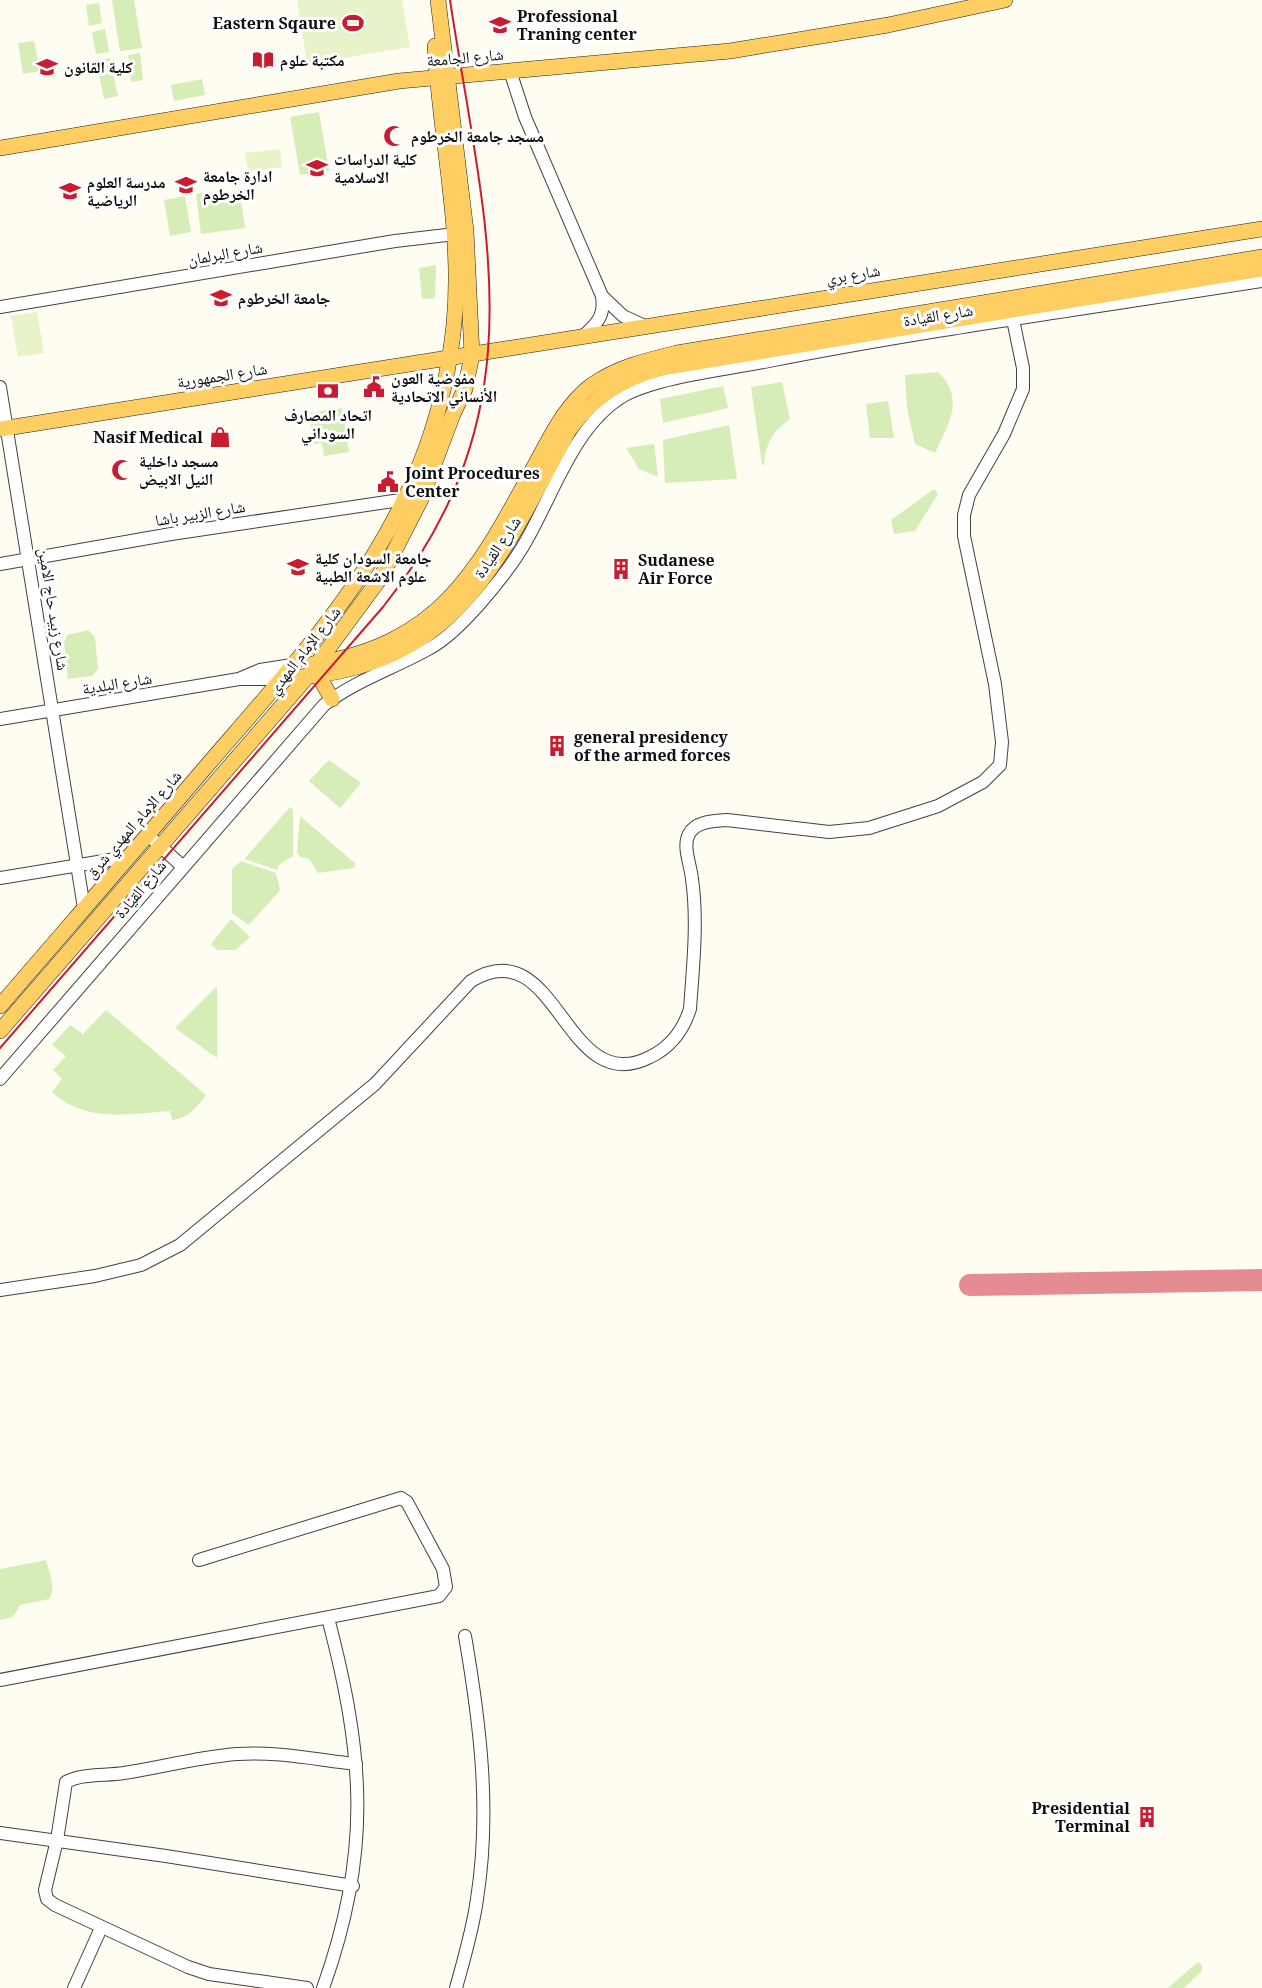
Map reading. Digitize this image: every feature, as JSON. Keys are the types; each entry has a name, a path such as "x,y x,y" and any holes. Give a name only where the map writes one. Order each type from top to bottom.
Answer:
{"main road":[{"name":"شارع الإمام المهدي","path":"0,1031 314,672 361,606 398,545 425,490 453,414 479,354 468,308 466,231 442,77 435,48 430,0"},
{"name":"شارع الإمام المهدي","path":"292,665 349,595 383,544 407,499 428,446 449,356 454,322 455,234 438,0"},
{"name":"شارع الجامعة","path":"0,148 399,81 730,51 888,25 1005,0"},
{"path":"399,81 418,71 435,48"},
{"name":"شارع بري","path":"449,356 479,354 1262,229"},
{"name":"شارع القيادة","path":"292,665 314,672 352,670 414,644 445,623 483,582 502,554 569,430 582,412 616,384 661,368 1262,257"},
{"name":"شارع القيادة","path":"827,339 1012,315 1262,269"},
{"name":"شارع الجمهورية","path":"2,428 449,356"},
{"name":"شارع الإمام المهدي شرق","path":"0,1005 292,665"},
{"path":"282,679 314,672 332,699"}],"street":[{"path":"510,71 525,117 602,296 603,309 599,322 582,337"},
{"name":"شارع البرلمان","path":"0,307 395,241 455,234"},
{"name":"شارع القيادة","path":"1012,315 1262,281"},
{"path":"602,296 623,316 647,327"},
{"path":"0,1290 95,1275 141,1264 180,1245 375,1084 471,981 484,973 498,970 514,972 528,978 581,1041 607,1063 623,1066 638,1063 653,1056 675,1039 685,1026 690,1009 694,901 686,845 688,835 695,826 710,821 726,820 829,832 870,828 938,806 987,778 1000,765 1002,742 995,684 964,536 964,515 969,495 1004,434 1023,389 1023,368 1012,315"},
{"name":"شارع القيادة","path":"0,1079 303,727 332,699 429,649 458,627 522,548 586,431 602,413 624,396 827,339"},
{"name":"شارع زبيد حاج الامين","path":"0,387 2,428 29,559 84,908"},
{"name":"شارع الزبير باشا","path":"0,564 171,534 407,499"},
{"path":"239,679 260,670 292,665"},
{"path":"239,679 282,679"},
{"name":"شارع البلدية","path":"0,719 239,679"},
{"path":"148,835 182,866"},
{"path":"0,879 128,857"},
{"path":"0,1680 439,1596 446,1587 443,1569 407,1502 401,1498 199,1560"},
{"path":"324,1988 336,1954 353,1886 359,1802 346,1684 328,1618"},
{"path":"456,1988 477,1900 484,1814 480,1734 465,1636"},
{"path":"308,1988 209,1974 101,1928 47,1899 45,1890 57,1840 62,1792 66,1782 75,1778 124,1773 190,1759 239,1754 267,1754 356,1764"},
{"path":"0,1833 353,1886"},
{"path":"74,1988 101,1928"}],"green space":[{"path":"112,0 134,0 142,48 120,51"},
{"name":"Eastern Sqaure","path":"297,0 402,0 410,47 307,64"},
{"path":"99,3 102,23 89,26 86,5"},
{"path":"105,29 109,52 96,54 92,32"},
{"path":"34,41 40,71 23,74 18,43"},
{"path":"140,53 143,80 131,82 128,55"},
{"path":"110,58 118,96 104,99 96,60"},
{"path":"202,79 205,95 174,101 171,85"},
{"path":"319,112 329,171 300,175 290,117"},
{"path":"280,149 282,167 248,171 245,153"},
{"path":"225,190 227,202 241,200 245,228 201,234 196,194"},
{"path":"185,196 191,232 170,236 164,200"},
{"path":"436,265 435,298 422,299 419,268"},
{"path":"37,312 44,353 18,357 11,316"},
{"path":"938,372 951,392 953,402 949,422 935,453 915,444 907,408 905,375"},
{"path":"782,382 790,419 771,439 766,450 764,465 762,465 751,387"},
{"path":"723,386 728,408 663,423 660,399"},
{"path":"888,401 894,438 870,438 866,404"},
{"path":"342,408 349,452 324,456 322,443 314,444 309,413"},
{"path":"729,425 737,479 665,483 663,440"},
{"path":"654,444 658,477 639,469 626,448"},
{"path":"934,489 938,494 915,531 894,534 891,520"},
{"path":"88,630 95,637 98,669 92,676 68,679 64,643 67,635"},
{"path":"329,760 361,783 340,808 309,781"},
{"path":"290,807 293,810 293,856 280,864 277,870 244,859"},
{"path":"300,816 356,864 354,868 318,873 309,859 300,857 297,852"},
{"path":"241,861 276,873 280,890 249,925 232,913 232,869"},
{"path":"231,919 250,937 235,950 217,950 211,944"},
{"path":"217,986 217,1058 175,1028"},
{"path":"106,1010 206,1095 192,1111 172,1120 170,1111 123,1114 93,1112 65,1102 52,1092 62,1079 53,1070 66,1056 52,1045 70,1025 83,1034"},
{"path":"46,1560 52,1585 49,1599 20,1605 13,1617 0,1620 0,1569"},
{"path":"1198,1962 1202,1965 1202,1971 1184,1988 1168,1988"}],"taxiway":[{"path":"970,1285 1262,1280"}],"railway":[{"path":"0,1048 383,607 433,533 466,460 484,387 490,314 486,240 477,164 450,0"}],"place":[{"name":"Eastern Sqaure","path":"353,23"},
{"name":"Professional Traning center","path":"500,25"},
{"name":"مكتبة علوم","path":"263,60"},
{"name":"كلية القانون","path":"47,67"},
{"name":"مسجد جامعة الخرطوم","path":"394,136"},
{"name":"كلية الدراسات الاسلامية","path":"317,168"},
{"name":"ادارة جامعة الخرطوم","path":"186,185"},
{"name":"مدرسة العلوم الرياضية","path":"70,191"},
{"name":"جامعة الخرطوم","path":"221,298"},
{"name":"مفوضية العون الأنساني الاتحادية","path":"374,387"},
{"name":"اتحاد المصارف السوداني","path":"328,391"},
{"name":"Nasif Medical","path":"220,437"},
{"name":"مسجد داخلية النيل الابيض","path":"122,470"},
{"name":"Joint Procedures Center","path":"388,482"},
{"name":"جامعة السودان كلية علوم الاشعة الطبية","path":"298,567"},
{"name":"Sudanese Air Force","path":"621,569"},
{"name":"general presidency of the armed forces","path":"557,746"},
{"name":"Presidential Terminal","path":"1147,1817"}]}
